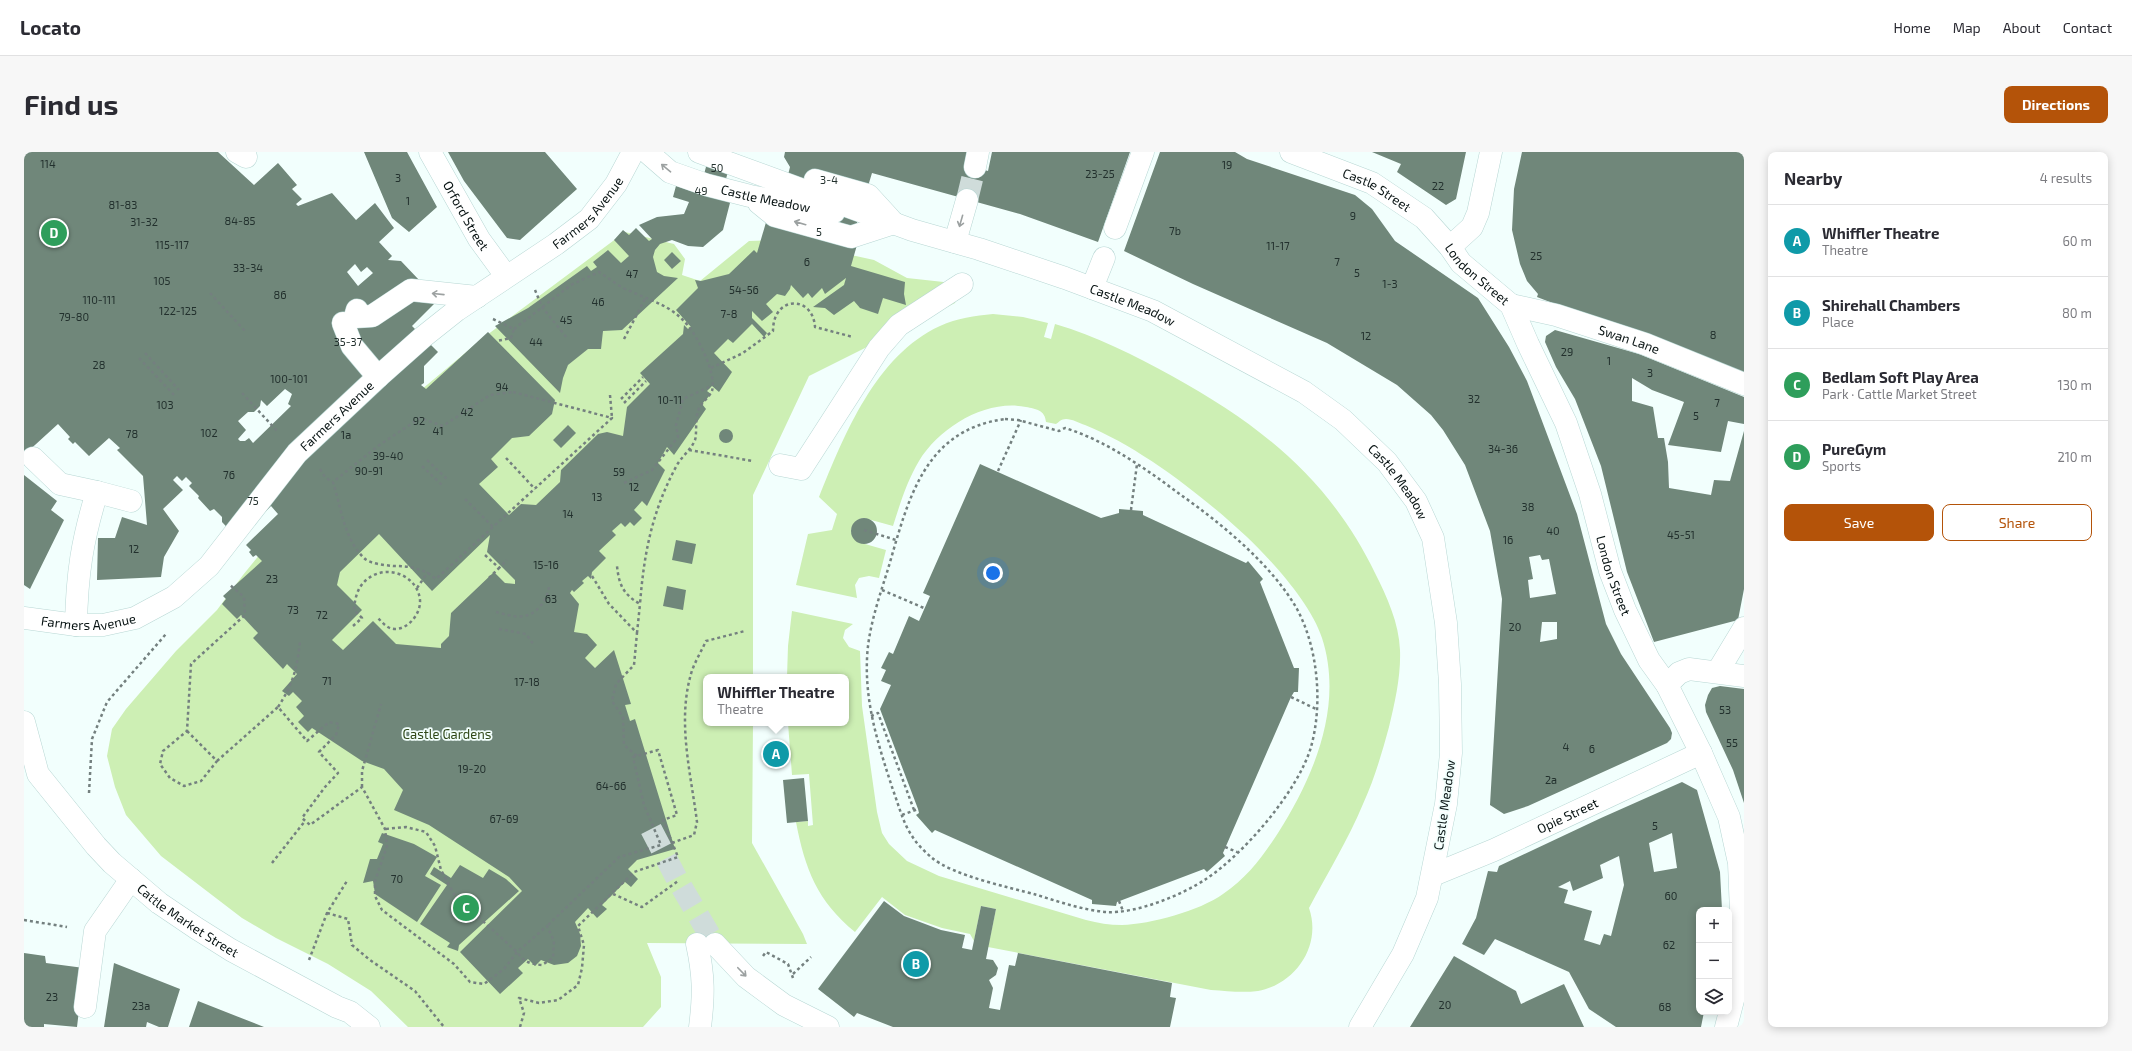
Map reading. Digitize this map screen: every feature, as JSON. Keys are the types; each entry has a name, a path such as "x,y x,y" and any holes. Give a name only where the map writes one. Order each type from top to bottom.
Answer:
{"street":[{"name":"Orford Street","path":"430,152 479,239 506,276"},
{"name":"Farmers Avenue","path":"24,618 76,625 104,625 135,618 174,597 209,566 297,453 423,337 457,310 589,219 616,184 633,152"},
{"name":"Castle Meadow","path":"647,152 670,172 707,185 750,196 894,223"},
{"path":"1115,228 1143,152"},
{"name":"Castle Street","path":"1291,152 1372,183 1424,218 1450,247"},
{"name":"London Street","path":"1491,152 1478,213 1472,227 1450,247 1461,263 1511,305 1566,423 1590,494 1610,571 1625,610 1649,660 1667,685 1701,753 1729,817 1739,863 1741,913 1738,981 1726,1027"},
{"name":"Castle Meadow","path":"704,154 894,223 956,242 1092,288 1153,311 1304,392 1344,420 1387,462 1416,501 1433,538 1446,623 1450,684 1451,753 1446,804 1433,875 1427,898 1403,954 1360,1027"},
{"path":"956,242 967,200"},
{"path":"1092,288 1104,258"},
{"path":"780,465 801,469 872,344 962,284"},
{"path":"378,377 352,346 350,316 372,316 411,290 477,297"},
{"name":"Swan Lane","path":"1511,305 1556,315 1645,344 1744,384"},
{"path":"33,458 60,484 131,501"},
{"path":"76,625 79,558 86,527 97,492"},
{"path":"1718,672 1744,628"},
{"path":"1667,685 1679,672 1689,669 1744,676"},
{"path":"24,722 31,776"},
{"name":"Opie Street","path":"1433,875 1494,850 1701,753"},
{"name":"Cattle Market Street","path":"31,776 86,833 112,863 159,903 231,950 299,985 337,1007 350,1012 369,1027"},
{"path":"85,1007 95,931 130,879"},
{"path":"700,1027 704,992 703,972 706,944 746,977 784,1005 828,1027"}],"path":[{"path":"524,264 542,307 567,338"},
{"path":"497,341 511,338 514,329 553,297 571,285 599,272 629,291 664,305 684,320 701,346 711,368 712,391 698,408 694,423 696,439 675,471 658,505 650,530 642,568 634,665 616,684 612,701 623,717 624,745 637,756"},
{"path":"210,293 245,330"},
{"path":"624,339 646,297"},
{"path":"711,368 743,353 773,331 773,321 778,309 788,304 800,305 809,309 814,318 815,327 872,344"},
{"path":"490,318 514,329"},
{"path":"145,353 180,390"},
{"path":"139,358 174,395"},
{"path":"621,399 643,377"},
{"path":"624,403 646,381"},
{"path":"624,483 652,470 678,437 676,425 683,399 711,386"},
{"path":"513,392 612,418 436,579 428,572 412,566 382,565 364,559 347,533 332,482 378,446 420,418 443,426 490,395 513,392"},
{"path":"242,393 264,416"},
{"path":"610,395 612,418"},
{"path":"1005,418 1021,420 1059,431 1065,428 1075,431 1136,464 1190,501 1236,540 1262,565 1290,598 1304,625 1312,654 1317,683 1315,728 1311,748 1299,774 1262,827 1208,878 1192,887 1153,903 1123,911 1102,912 1073,906 947,867 934,860 912,837 902,815 880,753 870,716 867,679 868,648 896,540 912,493 928,463 939,449 950,440 978,424 1005,418"},
{"path":"998,472 1021,420"},
{"path":"689,450 741,459"},
{"path":"506,458 535,490"},
{"path":"427,460 448,480"},
{"path":"1131,510 1136,464"},
{"path":"422,466 443,486"},
{"path":"465,499 494,528"},
{"path":"864,530 896,540"},
{"path":"485,554 499,568"},
{"path":"489,578 507,560"},
{"path":"209,566 244,597 245,614 191,664 187,731 163,751 160,764 170,778 184,786 200,781 217,761 278,707 290,688 297,667 300,641"},
{"path":"617,566 619,583 629,598 640,604"},
{"path":"353,626 362,618 354,610 355,596 360,586 373,576 387,572 402,574 415,585 420,600 418,613 407,626 395,629 386,626 377,618"},
{"path":"417,588 428,572"},
{"path":"592,576 609,604 637,633"},
{"path":"496,612 524,616 537,609 547,599 549,587"},
{"path":"882,590 924,608"},
{"path":"86,833 92,739 107,702 173,625 174,597"},
{"path":"499,629 526,634 534,645"},
{"path":"672,844 694,835 697,822 686,737 686,700 691,673 706,641 745,631"},
{"path":"1291,697 1316,709"},
{"path":"381,704 362,771 362,787 385,829 387,846 375,881 374,896 382,910 454,964 470,982 484,984 504,969 517,952 619,857 661,845 644,806 633,757 658,750 677,815 663,820 678,857 634,872 578,926 584,945 582,968 578,986 558,1000 539,1003 519,998 524,1013 520,1027"},
{"path":"278,707 307,741 329,722 339,724 336,735 319,752 338,773 325,787 302,818 305,821 310,825 362,787"},
{"path":"870,716 878,713 883,722 914,810"},
{"path":"187,731 217,761"},
{"path":"902,815 918,809"},
{"path":"272,863 305,821"},
{"path":"385,829 406,826 426,832 435,846 441,870 460,905 475,914 517,952 521,958 530,964 542,965 553,958 554,941 546,926"},
{"path":"1225,847 1237,852"},
{"path":"299,985 327,913 346,881"},
{"path":"613,894 642,907 678,881"},
{"path":"1119,901 1123,911"},
{"path":"327,913 348,919 352,945 370,960 415,991 444,1027"},
{"path":"24,920 95,931"},
{"path":"766,952 788,964 793,974 811,958"}],"green space":[{"name":"Castle Gardens","path":"625,232 674,244 685,259 682,275 700,281 749,241 783,240 874,260 907,278 962,284 955,303 809,376 753,495 753,674 703,674 703,726 753,726 752,843 803,934 807,944 647,943 661,977 661,1007 643,1027 408,1027 371,991 328,964 276,938 242,918 161,856 126,815 115,787 107,756 112,729 126,709 176,651 217,610 243,575 310,493 409,400 483,338"},
{"path":"993,314 1023,317 1048,323 1044,337 1051,339 1055,324 1100,340 1129,353 1172,376 1235,414 1290,458 1337,510 1357,540 1388,601 1395,620 1399,640 1400,660 1399,679 1381,756 1371,786 1357,817 1309,908 1312,922 1312,936 1309,949 1303,961 1294,971 1284,980 1272,987 1252,992 1211,990 988,947 996,909 981,906 974,941 970,934 942,928 905,915 882,897 855,932 831,908 815,883 804,855 796,822 808,821 808,826 813,825 809,774 792,775 788,726 849,726 849,674 787,674 788,646 792,611 853,624 845,630 843,638 849,647 860,651 862,706 877,812 882,833 889,844 907,861 939,876 1086,920 1113,925 1147,922 1174,916 1201,906 1232,888 1254,866 1278,833 1303,788 1314,764 1322,740 1327,715 1329,689 1328,664 1322,638 1309,611 1279,571 1230,521 1191,489 1149,459 1106,434 1076,421 1066,419 1061,420 1056,424 1046,422 1044,415 1033,408 1011,406 995,407 965,418 939,437 919,461 907,485 893,526 864,518 855,522 851,532 858,542 886,550 879,578 869,576 859,578 855,585 857,598 796,585 808,534 832,530 837,514 819,497 839,448 865,399 880,377 898,356 917,339 946,323"}],"building":[{"path":"24,152 218,152 254,185 278,163 297,185 292,189 302,199 296,204 298,206 332,193 356,220 375,203 394,228 379,242 392,256 388,260 401,261 438,300 412,326 438,352 424,366 424,383 421,385 426,389 488,332 555,400 552,414 529,436 512,438 491,459 498,467 479,484 509,515 521,504 536,505 560,482 561,470 598,434 607,432 623,436 627,407 650,384 640,373 683,334 684,325 688,329 691,327 676,310 698,288 695,280 701,281 729,274 754,250 757,253 769,212 781,203 790,167 784,157 785,152 969,152 975,167 988,171 992,152 1130,152 1098,242 1020,214 872,173 853,236 859,238 851,266 905,282 904,294 906,305 883,298 878,314 860,308 854,301 834,315 825,308 813,307 844,285 846,278 825,294 822,288 812,298 808,293 803,298 791,285 785,296 777,294 766,304 773,312 762,321 752,311 752,318 767,333 764,337 752,324 733,343 728,339 714,353 732,372 719,392 712,386 707,391 711,394 702,404 706,409 674,455 667,447 658,463 665,470 647,506 642,501 634,510 642,518 634,526 630,522 625,527 621,523 612,531 616,535 599,551 606,558 592,572 591,579 588,576 582,581 584,583 574,592 572,590 570,593 579,604 574,632 587,634 597,645 585,658 595,668 614,650 631,704 625,705 630,721 635,719 675,849 637,860 628,869 638,879 631,887 625,882 602,905 607,909 597,918 588,908 575,922 580,934 581,946 577,956 568,963 554,965 541,960 535,966 528,959 518,968 523,973 500,994 460,952 522,891 509,877 429,825 394,810 403,790 384,769 362,761 312,728 308,732 298,722 304,716 296,707 302,701 293,692 289,696 282,691 297,674 287,664 283,669 253,638 258,633 241,615 237,619 222,604 226,599 223,596 262,561 256,555 253,557 249,552 251,550 246,545 278,514 271,506 239,539 222,522 222,517 214,509 210,511 198,498 199,496 189,486 192,483 186,477 182,481 177,476 173,480 183,490 163,509 179,531 164,557 161,577 97,580 98,538 115,538 122,517 147,525 143,476 117,450 120,448 109,438 89,456 75,442 73,444 68,439 70,437 58,424 24,455","holes":["355,264 361,272 367,267 373,273 358,286 347,272","285,389 292,394 288,404 291,406 253,443 249,438 245,441 240,441 238,439 246,430 238,421 248,412 254,412 260,406 261,400 267,406","379,534 432,591 490,535 487,552 515,580 515,584 505,583 494,572 451,613 449,636 441,644 441,648 396,644 373,621 343,650 332,640 362,610 337,585 340,572"]},
{"path":"364,152 407,152 437,207 409,232 392,218"},
{"path":"448,152 545,152 577,189 520,240 507,238 464,181"},
{"path":"710,152 733,152 725,183 731,199 723,230 703,247 688,246 672,240 660,244 655,250 653,257 657,272 664,276 678,278 622,330 603,331 601,349 588,349 568,365 563,378 560,393 495,326 528,308 587,266 591,271 597,267 593,262 608,250 621,263 629,256 614,240 623,230 629,235 636,228 649,241 652,239 639,225 657,217 684,214 689,202 673,197 680,171 703,178"},
{"path":"1160,152 1235,152 1247,159 1355,195 1372,209 1395,241 1478,298 1509,347 1527,381 1577,514 1606,624 1621,654 1670,728 1672,733 1671,739 1667,743 1528,806 1504,814 1490,805 1502,599 1490,531 1465,465 1443,430 1431,415 1397,385 1327,343 1193,284 1124,251","holes":["1540,555 1542,560 1549,559 1556,594 1530,598 1528,580 1533,579 1529,557","1542,622 1557,622 1557,639 1540,642"]},
{"path":"1372,152 1466,152 1456,199 1446,205 1397,172 1401,164"},
{"path":"1522,152 1744,152 1744,377 1537,297 1538,294 1527,281 1520,264 1512,230 1514,189"},
{"path":"672,252 681,261 672,269 664,260"},
{"path":"1555,330 1639,354 1744,397 1744,424 1728,421 1721,452 1668,445 1684,402 1652,390 1632,378 1632,401 1653,407 1658,438 1664,438 1668,462 1669,488 1711,495 1714,480 1730,481 1744,431 1744,589 1738,620 1654,642 1627,572 1601,466 1575,399 1556,367 1545,342 1546,336"},
{"path":"568,425 576,433 561,448 553,440"},
{"path":"726,429 731,431 733,436 731,441 726,443 721,441 719,436 721,431"},
{"path":"980,464 1101,518 1119,513 1119,509 1143,511 1143,515 1246,563 1248,561 1263,579 1260,582 1294,668 1299,668 1298,692 1294,692 1291,697 1223,853 1225,856 1207,872 1204,869 1117,902 1116,906 1092,904 1092,900 935,830 932,833 916,815 919,813 918,809 880,709 891,685 881,681 886,670 881,668 889,652 893,654 909,616 919,621 930,596 923,593"},
{"path":"24,475 57,501 51,510 64,520 30,589 24,585"},
{"path":"864,518 873,522 877,531 873,540 864,544 855,540 851,531 855,522"},
{"path":"676,540 696,544 692,564 672,560"},
{"path":"667,586 686,590 683,610 663,606"},
{"path":"1720,686 1744,689 1744,803 1733,770 1706,712 1705,705 1708,695 1712,688"},
{"path":"804,778 808,821 787,823 783,780"},
{"path":"1682,782 1697,790 1720,872 1722,907 1696,907 1696,1015 1703,1015 1701,1027 1616,1027 1589,1009 1569,972 1495,939 1484,955 1462,944 1476,918 1488,871 1497,872 1499,866","holes":["1672,833 1677,868 1654,872 1649,843","1619,856 1624,885 1611,936 1604,934 1600,945 1584,940 1592,911 1564,903 1568,890 1558,887 1570,881 1573,891 1603,878 1600,865"]},
{"path":"382,833 414,844 437,857 425,876 441,885 417,922 375,894 373,881 363,883 370,859 377,859 383,844 378,842"},
{"path":"460,865 483,878 489,869 506,879 519,891 459,945 458,951 447,947 450,943 420,924 447,885 430,874 434,867 451,878"},
{"path":"884,901 904,916 941,930 965,935 962,948 972,950 981,906 996,909 986,959 993,960 998,968 996,975 989,980 993,988 989,1008 1000,1010 1009,965 1015,966 1018,953 1172,983 1170,997 1176,998 1170,1027 893,1027 857,1013 854,1017 818,989"},
{"path":"24,953 45,956 46,963 84,968 77,1027 44,1024 44,1027 24,1027"},
{"path":"1454,956 1516,991 1521,1004 1564,984 1584,1027 1410,1027"},
{"path":"114,963 180,989 168,1027 159,1027 147,1022 146,1027 104,1027"},
{"path":"198,1001 264,1027 189,1027"}],"tunnel":[{"path":"967,200 975,167"},
{"path":"651,829 678,881 715,944"}],"place":[{"name":"PureGym","path":"54,233"},
{"name":"Whiffler Theatre","path":"776,754"},
{"name":"Bedlam Soft Play Area","path":"466,908"},
{"name":"Shirehall Chambers","path":"916,964"}]}
